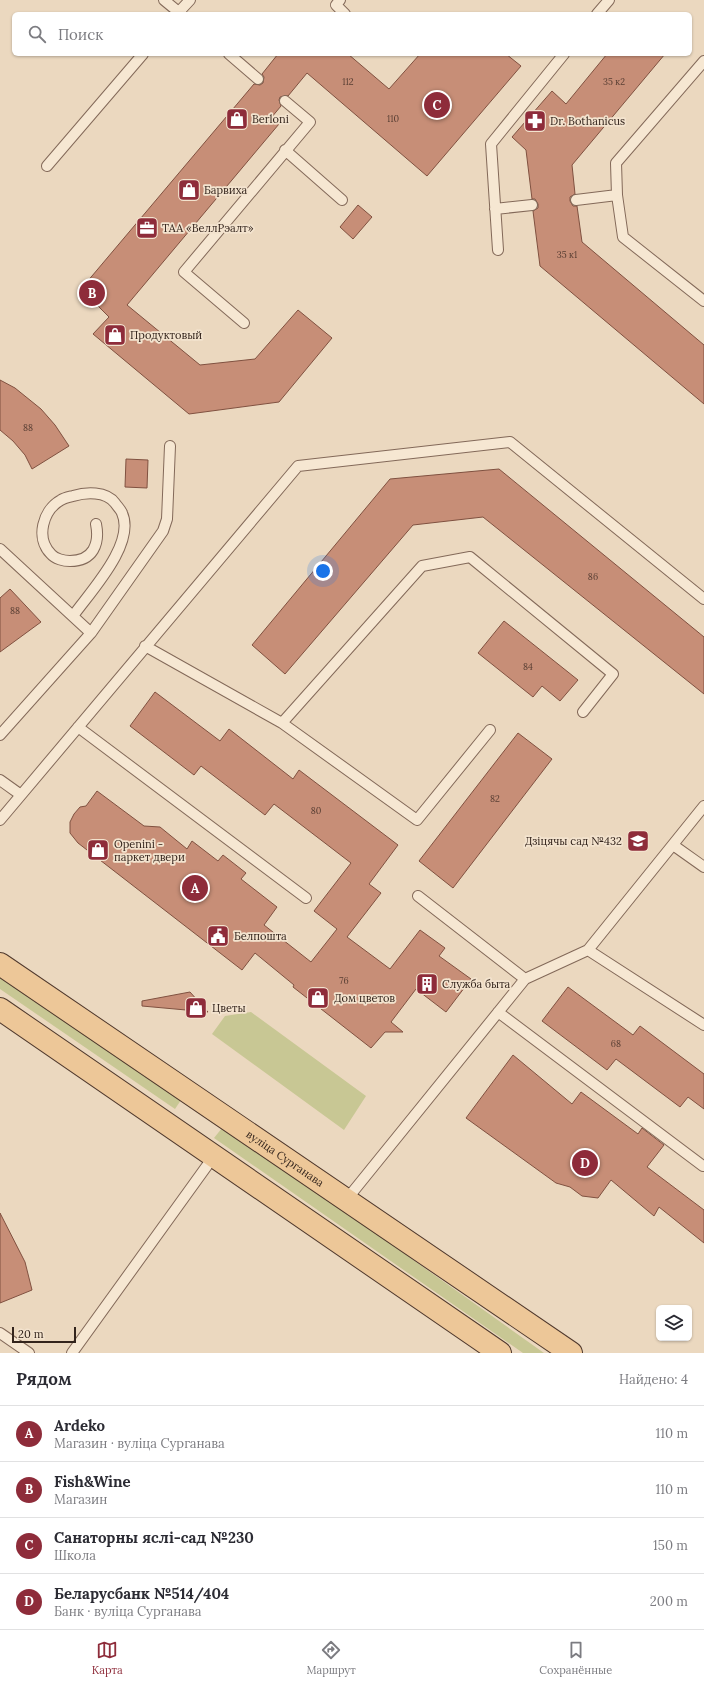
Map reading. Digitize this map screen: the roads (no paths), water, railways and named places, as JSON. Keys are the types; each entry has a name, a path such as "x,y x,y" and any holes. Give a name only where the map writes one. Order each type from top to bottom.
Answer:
{"main road":[{"name":"вуліца Сурганава","path":"0,964 571,1353"},
{"path":"0,1009 500,1353"}],"lane":[{"path":"164,0 178,12"},
{"path":"180,12 190,0"},
{"path":"340,0 336,5 343,12"},
{"path":"599,12 609,0"},
{"path":"47,166 141,56"},
{"path":"231,56 258,79"},
{"path":"498,250 491,144 562,56"},
{"path":"704,61 616,163 617,195 623,237 704,301"},
{"path":"244,323 184,272 310,122 285,101"},
{"path":"285,150 342,200"},
{"path":"576,200 617,195"},
{"path":"495,209 532,205"},
{"path":"0,820 298,466 510,442 704,599"},
{"path":"0,735 91,632 163,531 167,520 170,446"},
{"path":"73,616 118,554 124,532 122,514 113,501 100,494 82,494 61,500 48,512 42,524 44,544 51,555 64,561 77,561 89,556 96,546 99,535 96,524"},
{"path":"0,549 91,632"},
{"path":"282,723 422,566 470,557 613,674 583,712"},
{"path":"145,646 282,723 417,820 490,730"},
{"path":"78,727 306,898"},
{"path":"0,780 21,795"},
{"path":"347,1199 525,979 588,950 704,806"},
{"path":"673,845 704,867"},
{"path":"418,896 525,979"},
{"path":"588,950 704,1025"},
{"path":"498,1012 703,1166"},
{"path":"72,1353 214,1156"},
{"path":"0,1333 29,1353"}],"place":[{"name":"Санаторны яслі-сад №230","path":"437,105"},
{"name":"Berloni","path":"237,119"},
{"name":"Dr. Bothanicus","path":"535,121"},
{"name":"Барвиха","path":"189,190"},
{"name":"ТАА «ВеллРэалт»","path":"147,228"},
{"name":"Fish&Wine","path":"92,293"},
{"name":"Продуктовый","path":"115,335"},
{"name":"Дзіцячы сад №432","path":"638,841"},
{"name":"Openini - паркет двери","path":"98,850"},
{"name":"Ardeko","path":"195,888"},
{"name":"Белпошта","path":"218,936"},
{"name":"Служба быта","path":"427,984"},
{"name":"Дом цветов","path":"318,998"},
{"name":"Цветы","path":"196,1008"},
{"name":"Беларусбанк №514/404","path":"585,1163"}]}
